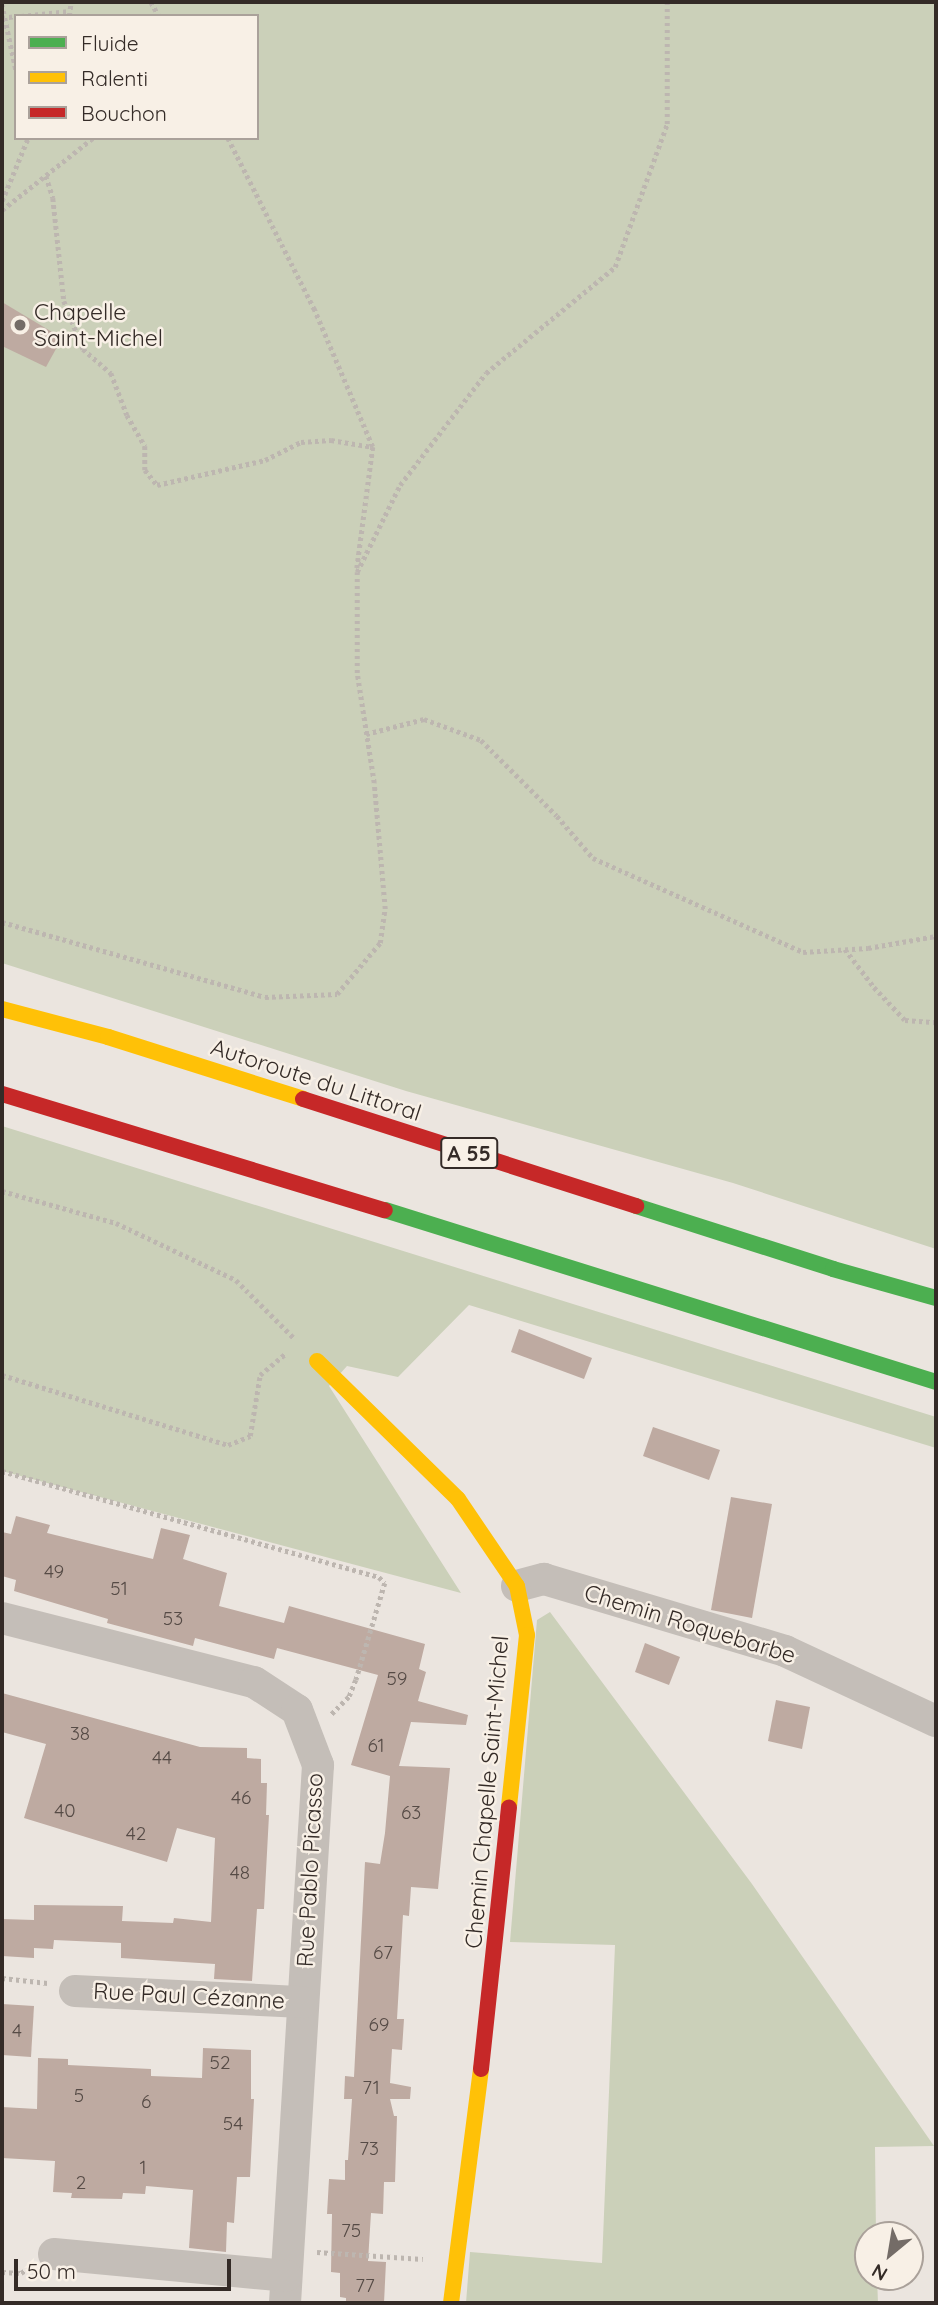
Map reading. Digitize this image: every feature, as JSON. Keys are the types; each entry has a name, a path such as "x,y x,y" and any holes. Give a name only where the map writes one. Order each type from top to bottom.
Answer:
{"main road":[{"name":"Autoroute du Littoral","path":"2,1009 108,1037 833,1269 936,1298"},
{"path":"2,1094 159,1140 936,1382"},
{"name":"Chemin Chapelle Saint-Michel","path":"317,1361 458,1499 517,1586 527,1635 485,2041 451,2303"}],"street":[{"name":"Chemin Roquebarbe","path":"517,1586 544,1579 785,1651 936,1721"},
{"name":"Rue Pablo Picasso","path":"2,1618 254,1682 298,1710 318,1765 286,2277"},
{"name":"Rue Paul Cézanne","path":"75,1991 303,2002"},
{"path":"54,2254 286,2277"}],"path":[{"path":"69,13 71,2"},
{"path":"356,572 400,485 486,373 615,267 667,124 667,2"},
{"path":"2,4 14,62"},
{"path":"2,201 27,140"},
{"path":"2,210 91,140"},
{"path":"2,922 265,997 337,995 380,943 385,909 357,673 356,572 373,447 314,309 229,140"},
{"path":"47,176 53,198 64,300 83,349 111,373 127,415 145,446 145,470 157,485 265,460 301,442 331,440 373,447"},
{"path":"366,734 424,719 481,740 557,816 593,858 803,952 936,936"},
{"path":"845,949 874,988 905,1020 936,1022"},
{"path":"2,1191 116,1223 236,1280 317,1361"},
{"path":"2,1375 228,1445 250,1436 260,1375 299,1343"},
{"path":"2,1471 379,1577 385,1583 349,1697 308,1738"},
{"path":"2,1978 37,1979 75,1991"},
{"path":"286,2277 457,2261"}],"green space":[{"path":"2,2 936,2 936,1249 733,1183 406,1091 2,963"},
{"path":"2,1126 936,1417 936,1448 469,1305 398,1377 347,1366 329,1386 461,1593 2,1471"},
{"path":"550,1612 752,1884 934,2146 875,2147 876,2221 854,2221 854,2291 878,2291 878,2303 466,2303 470,2252 602,2263 615,1945 510,1942 537,1620"}],"building":[{"name":"Chapelle Saint-Michel","path":"2,302 62,338 46,367 2,346"},
{"path":"519,1329 592,1358 584,1379 511,1352"},
{"path":"653,1427 720,1450 709,1480 643,1456"},
{"path":"731,1497 772,1504 752,1618 711,1610"},
{"path":"16,1516 50,1525 47,1533 153,1559 161,1528 190,1535 183,1559 227,1573 219,1606 284,1623 289,1606 425,1644 419,1669 426,1672 418,1701 468,1715 466,1725 411,1722 399,1766 450,1768 438,1889 411,1887 409,1916 403,1915 397,2019 404,2019 402,2050 392,2049 390,2083 411,2087 410,2099 390,2099 394,2116 397,2116 395,2182 384,2182 383,2214 371,2213 368,2261 386,2262 384,2303 346,2303 346,2298 340,2297 340,2273 331,2272 332,2214 327,2214 329,2179 345,2180 345,2160 348,2160 352,2099 344,2099 345,2076 354,2077 365,1862 380,1864 385,1833 390,1776 351,1765 378,1675 277,1648 274,1659 195,1638 193,1646 107,1623 108,1619 14,1591 16,1580 2,1576 2,1532 11,1534"},
{"path":"645,1643 680,1657 669,1685 635,1672"},
{"path":"2,1693 200,1747 247,1748 247,1758 261,1759 261,1783 267,1783 266,1815 269,1815 264,1909 257,1909 252,1981 214,1979 215,1964 121,1958 121,1943 54,1940 53,1949 34,1948 34,1958 2,1956 2,1919 34,1920 34,1905 123,1906 122,1921 173,1923 174,1918 211,1922 215,1838 177,1828 167,1862 24,1818 46,1744 2,1732"},
{"path":"776,1700 810,1707 802,1749 768,1741"},
{"path":"2,2004 34,2006 31,2057 2,2055"},
{"path":"203,2048 251,2050 251,2099 254,2099 250,2177 237,2177 234,2223 227,2222 226,2252 189,2248 193,2190 146,2186 145,2194 123,2193 122,2199 71,2198 72,2193 53,2192 55,2161 2,2158 2,2107 37,2109 38,2058 68,2059 68,2065 151,2069 151,2076 202,2078"}],"traffic: fast":[{"path":"636,1206 833,1269 936,1298"},
{"path":"385,1210 936,1382"}],"traffic: slow":[{"path":"2,1009 108,1037 303,1099"},
{"path":"317,1361 458,1499 517,1586 527,1635 509,1807"},
{"path":"451,2303 481,2069"}],"traffic: jam":[{"path":"2,1094 385,1210"},
{"path":"303,1099 636,1206"},
{"path":"481,2069 509,1807"}],"place":[{"name":"Chapelle Saint-Michel","path":"20,325"}]}
